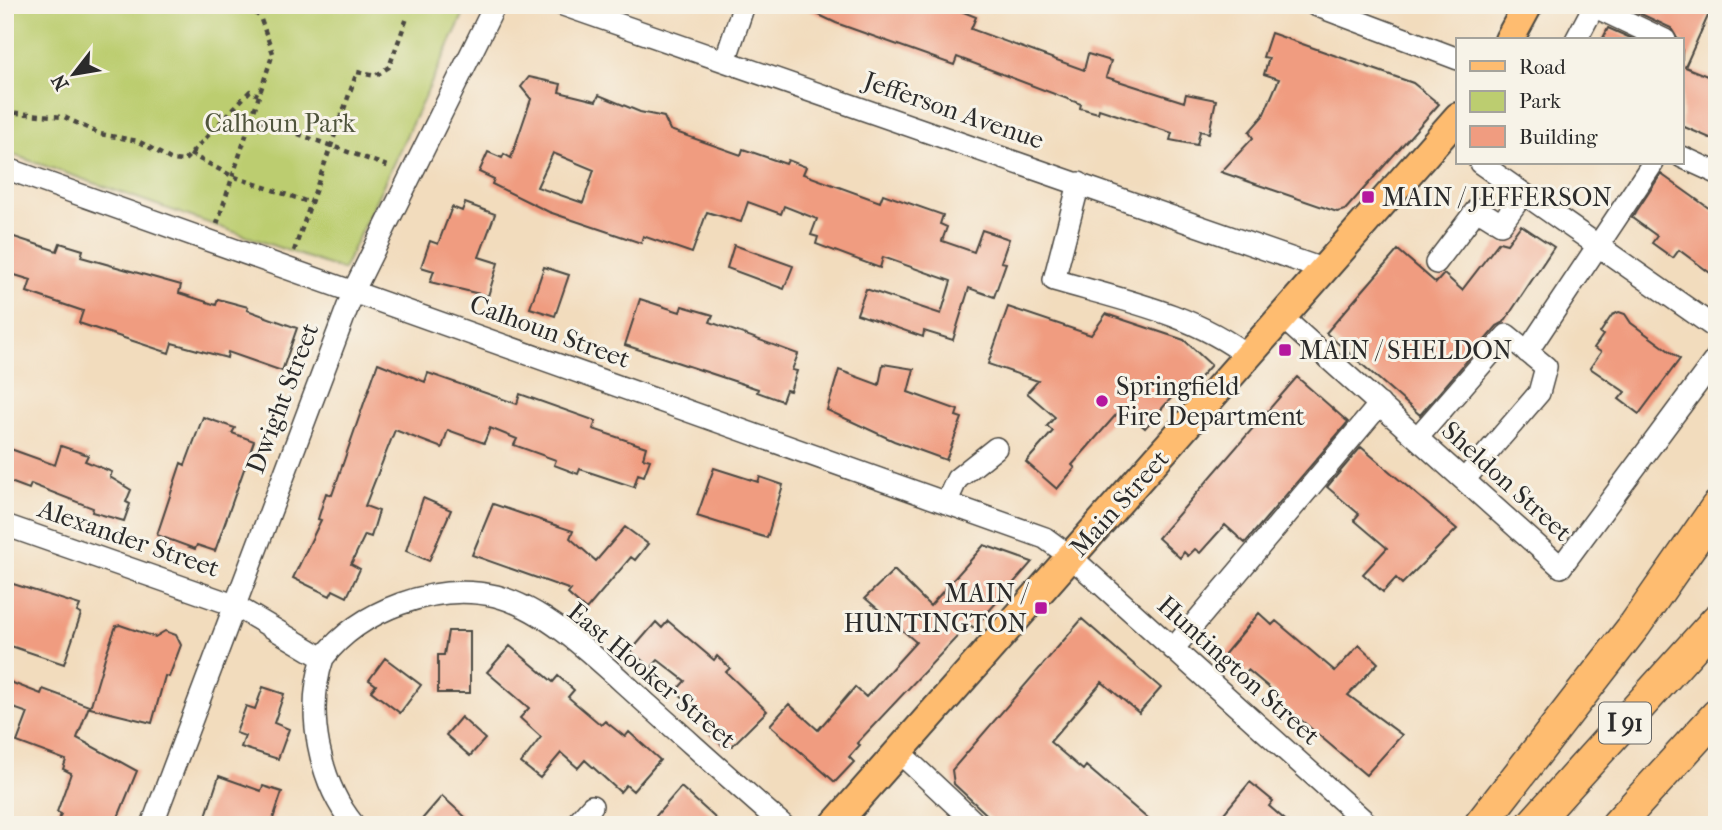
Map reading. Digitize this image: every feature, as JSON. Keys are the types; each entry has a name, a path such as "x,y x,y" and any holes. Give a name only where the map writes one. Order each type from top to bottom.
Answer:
{"highway":[{"path":"1480,825 1635,625 1717,507"},
{"path":"1635,625 1717,531"},
{"name":"I 91","path":"1532,825 1717,620"},
{"name":"I 91","path":"1617,825 1717,715"}],"main road":[{"path":"1510,38 1528,5"},
{"name":"Main Street","path":"834,825 1325,270 1453,134"}],"street":[{"name":"Dwight Street","path":"152,825 354,290 495,5"},
{"name":"Jefferson Avenue","path":"563,5 1325,270"},
{"path":"725,61 744,5"},
{"path":"1315,5 1456,58"},
{"path":"1577,38 1592,7 1661,38"},
{"path":"1684,158 1717,173"},
{"path":"1481,164 1717,329"},
{"path":"1527,352 1652,164"},
{"name":"Calhoun Street","path":"5,167 1045,538 1071,557"},
{"path":"1079,183 1054,280 1139,305 1225,338 1249,357"},
{"path":"1436,263 1476,209 1501,224 1524,194"},
{"name":"Sheldon Street","path":"1283,318 1561,567 1717,357"},
{"path":"1417,438 1507,335 1546,367 1539,393 1464,480"},
{"path":"1173,649 1380,404"},
{"path":"946,503 957,479 996,448"},
{"name":"Alexander Street","path":"5,525 234,605 323,658"},
{"name":"Huntington Street","path":"1071,557 1369,825"},
{"name":"East Hooker Street","path":"323,658 356,628 399,604 447,593 497,596 523,607 573,639 783,825"},
{"path":"323,658 316,701 320,748 336,799 354,825"},
{"path":"899,752 977,825"},
{"path":"575,825 592,806"}],"path":[{"path":"217,224 273,53 260,18 247,5"},
{"path":"294,252 357,72 375,76 389,67 407,18"},
{"path":"5,112 64,117 100,134 138,141 172,160 184,161 250,91 258,94"},
{"path":"251,117 390,167"},
{"path":"190,154 232,176 311,203"}],"green space":[{"name":"Calhoun Park","path":"5,5 468,5 343,270 5,152"}],"building":[{"path":"798,5 946,5 976,17 971,29 1084,70 1088,54 1111,61 1106,77 1184,102 1186,94 1216,100 1209,133 1200,131 1197,145 1170,140 1172,133 1099,109 1098,113 1080,108 1081,104 957,57 954,65 836,23"},
{"path":"1622,5 1713,5 1685,67 1717,80 1717,141 1684,127 1684,38 1677,38 1671,28"},
{"path":"1608,28 1630,38 1603,38"},
{"path":"1271,33 1413,83 1439,104 1345,210 1337,212 1221,172 1253,138 1249,132 1263,116 1279,79 1264,74 1269,58 1263,57"},
{"path":"529,77 561,84 559,92 596,101 599,95 640,112 664,117 670,130 741,155 743,149 786,164 788,160 806,167 803,174 880,202 883,194 943,215 940,224 947,227 942,241 974,252 982,230 1009,239 1001,262 1006,263 994,297 969,288 953,340 924,331 923,337 857,314 866,289 941,314 951,281 883,257 880,268 816,244 818,237 811,235 817,219 784,206 781,214 748,202 741,222 707,212 692,253 643,236 641,243 549,212 492,184 494,179 479,172 488,152 502,158 504,154 511,158 531,99 521,87","holes":["553,153 594,170 583,203 537,187"]},
{"path":"1661,174 1717,214 1717,278 1679,250 1673,258 1652,243 1657,236 1632,218"},
{"path":"465,203 495,214 479,257 498,263 488,296 430,282 434,271 421,267 430,241 438,244 452,207 462,211"},
{"path":"1521,225 1554,247 1504,322 1497,326 1420,415 1326,333 1398,250 1436,283 1444,274 1462,290 1499,242 1507,244"},
{"path":"5,234 57,251 60,243 83,250 81,257 181,285 179,293 216,305 218,299 248,307 247,310 297,328 282,371 228,352 227,358 172,343 169,353 79,323 83,311 27,292 31,280 5,272"},
{"path":"734,245 793,266 784,289 727,268"},
{"path":"544,267 569,275 555,316 530,308"},
{"path":"640,299 680,312 682,306 713,315 710,322 798,354 792,370 797,371 790,391 786,390 782,401 757,392 758,389 625,345"},
{"name":"Springfield Fire Department","path":"1008,307 1091,335 1106,314 1184,340 1211,365 1185,394 1179,389 1145,428 1122,408 1072,465 1075,468 1057,489 1026,462 1053,431 1047,426 1055,417 1027,393 1038,381 988,364"},
{"path":"1619,312 1680,359 1639,414 1619,399 1625,392 1590,368 1601,352 1594,348 1603,335 1600,333 1612,315"},
{"path":"378,363 425,382 428,373 517,404 520,394 596,421 593,429 646,447 643,458 650,460 644,476 638,474 634,487 580,469 578,474 554,465 556,460 514,445 517,439 490,428 484,443 448,430 442,448 395,430 365,506 379,511 371,537 365,535 351,564 360,569 347,597 333,590 330,596 293,578 321,520 318,519 326,493 332,495"},
{"path":"883,364 914,369 908,392 958,410 956,416 962,418 946,460 894,441 827,410 839,370 879,385"},
{"path":"1297,377 1348,422 1245,543 1225,525 1200,553 1195,549 1188,556 1184,552 1180,558 1158,538"},
{"path":"203,417 235,428 232,433 254,441 215,551 197,545 195,549 157,535 181,463 185,465"},
{"path":"61,446 88,455 85,461 112,472 110,477 131,490 126,502 130,504 124,521 92,512 93,508 31,484 29,489 5,480 5,447 55,465"},
{"path":"1361,447 1457,529 1402,584 1396,578 1383,592 1363,574 1387,548 1354,520 1359,514 1327,487"},
{"path":"714,468 758,482 760,477 783,485 767,538 697,516"},
{"path":"423,498 451,510 429,561 406,551"},
{"path":"493,504 573,531 570,538 596,561 625,527 648,544 635,560 631,557 586,610 568,594 571,590 472,555"},
{"path":"984,545 1032,562 974,628 969,624 857,743 860,745 849,757 854,762 835,782 770,725 789,704 818,730 855,687 866,697 916,642 865,598 894,570 930,606"},
{"path":"10,583 80,605 77,612 81,614 64,664 5,644 5,598"},
{"path":"1259,613 1272,625 1276,621 1335,671 1359,645 1378,663 1348,695 1402,735 1366,775 1276,699 1279,696 1248,670 1243,676 1223,656"},
{"path":"1082,619 1161,688 1139,713 1102,682 1050,742 1083,770 1086,766 1155,825 998,825 954,784 952,770"},
{"path":"668,621 714,660 717,656 730,668 726,672 767,711 732,746 727,742 723,746 707,732 713,725 676,691 685,681 658,660 651,668 631,651 656,622 662,628"},
{"path":"116,626 155,637 165,631 176,635 181,645 169,677 165,676 152,723 90,708"},
{"path":"448,631 470,631 470,693 438,693 438,655 444,655"},
{"path":"510,646 553,682 558,676 574,690 568,697 601,725 605,721 625,737 629,732 660,760 633,791 626,785 620,792 585,760 578,768 561,753 540,778 521,763 541,737 520,718 529,708 487,672"},
{"path":"385,658 421,685 400,713 371,691 376,685 369,680"},
{"path":"5,680 41,694 43,689 89,706 77,738 137,771 115,825 57,825 61,814 57,812 71,773 63,769 66,760 17,742 28,713 5,705"},
{"path":"263,687 284,694 274,723 289,729 278,759 241,747 245,736 236,733 246,706 255,709"},
{"path":"461,717 485,739 470,756 446,735"},
{"path":"219,776 261,791 263,786 282,792 271,825 203,825"},
{"path":"1250,782 1273,801 1269,806 1291,825 1214,825"},
{"path":"681,787 723,825 665,825 655,817"},
{"path":"442,796 474,825 417,825"}],"place":[{"name":"MAIN / JEFFERSON","path":"1368,197"},
{"name":"MAIN / SHELDON","path":"1285,350"},
{"name":"Springfield Fire Department","path":"1102,401"},
{"name":"MAIN / HUNTINGTON","path":"1041,608"}]}
